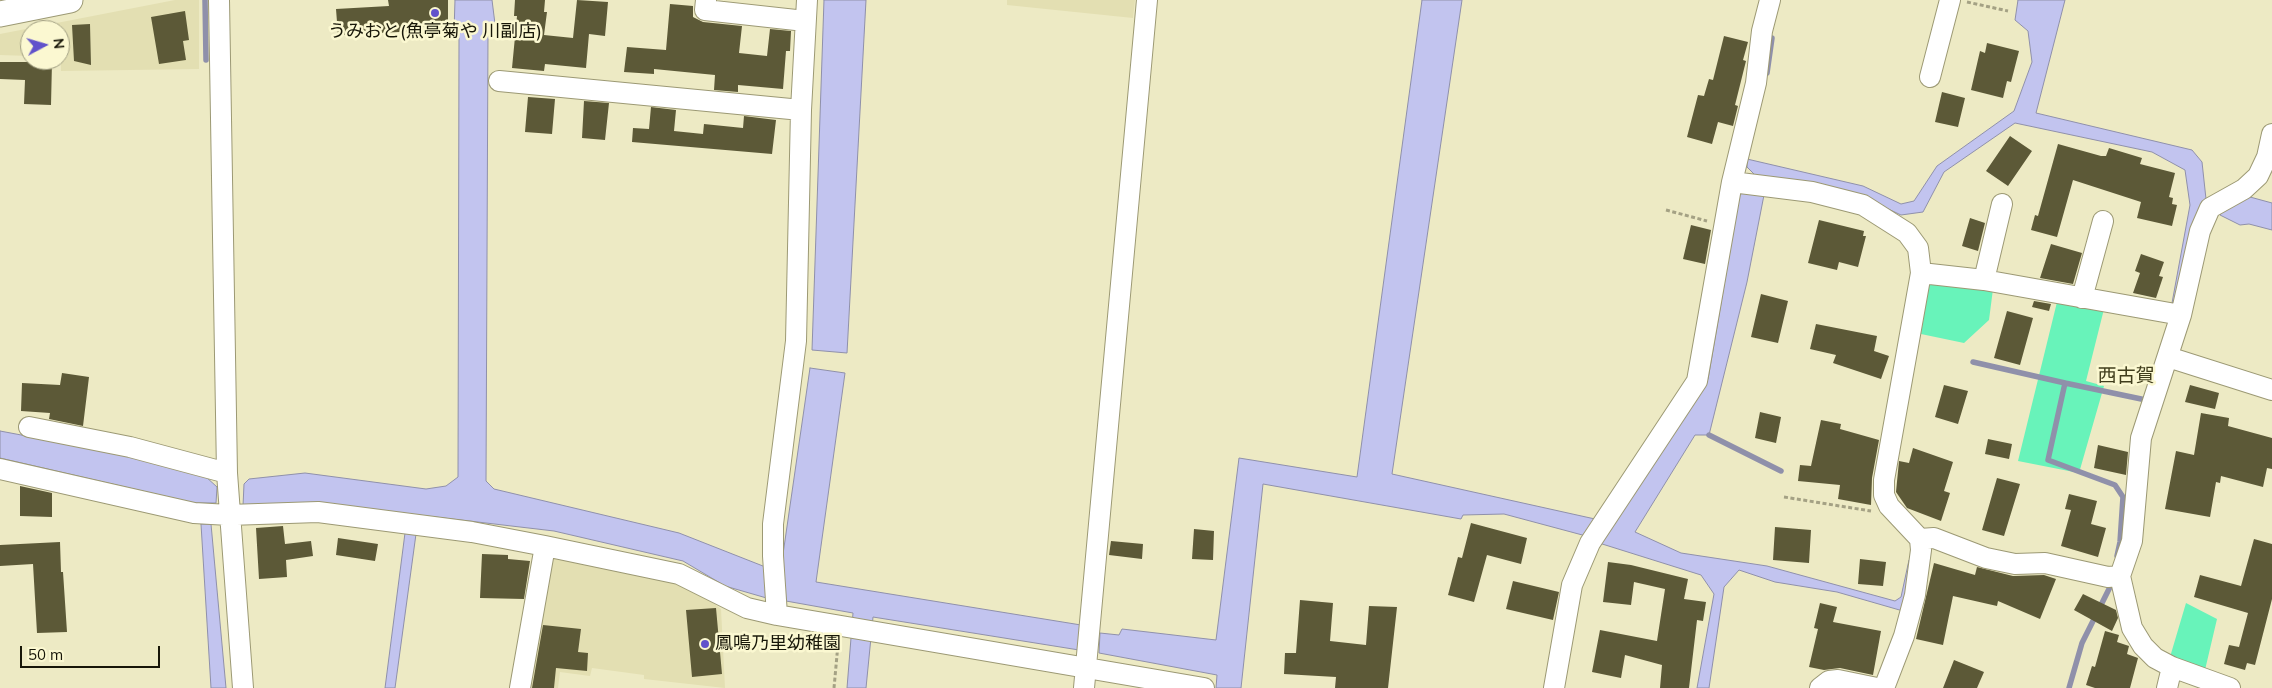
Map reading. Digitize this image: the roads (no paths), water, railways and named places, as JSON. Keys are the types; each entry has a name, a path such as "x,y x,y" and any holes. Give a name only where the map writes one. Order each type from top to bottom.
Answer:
{"main road":[{"path":"0,14 70,0"}],"street":[{"path":"220,0 227,473 243,688"},
{"path":"706,0 705,10 805,21"},
{"path":"777,615 772,556 773,524 796,341 801,110 807,0"},
{"path":"1084,688 1147,0"},
{"path":"1554,688 1572,585 1590,543 1696,381 1732,182 1756,83 1762,31 1770,0"},
{"path":"1930,77 1957,1"},
{"path":"499,81 801,110"},
{"path":"2230,688 2155,658 2143,646 2132,628 2120,576 2132,541 2141,438 2181,315 2200,231 2210,208 2244,189 2258,176 2267,157 2272,134"},
{"path":"1732,182 1812,192 1863,205 1907,233 1918,248 1922,273 1884,480 1884,495 1890,506 1920,539 1921,550 1915,595 1904,636 1884,688"},
{"path":"1984,280 2002,204"},
{"path":"2082,298 2103,221"},
{"path":"1922,273 1984,280 2181,315"},
{"path":"2168,358 2272,390"},
{"path":"29,428 130,447 227,473"},
{"path":"0,469 194,513 229,516 318,512 472,532 679,574 748,608 777,615 844,628 1204,688"},
{"path":"1920,539 1934,538 1986,558 2015,564 2045,564 2108,577 2120,576"},
{"path":"520,688 545,546"},
{"path":"2166,688 2172,666"},
{"path":"1820,688 1829,682 1838,680 1877,688"}],"water":[{"path":"455,0 492,0 495,24 488,32 486,481 494,489 679,533 768,568 770,599 725,586 683,561 554,531 316,503 243,506 244,484 249,479 305,473 426,489 446,486 458,477 459,38 454,32"},
{"path":"824,0 866,0 847,353 812,350"},
{"path":"1422,0 1462,0 1392,474 1613,523 1708,379 1740,192 1764,195 1747,282 1709,435 1695,435 1635,532 1681,553 1767,566 1895,601 1901,597 1909,560 1912,561 1903,611 1837,592 1775,582 1739,570 1724,587 1709,688 1697,688 1714,594 1701,575 1599,543 1601,540 1504,514 1463,515 1461,519 1263,484 1241,688 1216,688 1217,675 1099,653 1100,633 1119,635 1122,629 1216,640 1239,458 1357,477"},
{"path":"2018,0 2065,0 2036,113 2192,150 2202,162 2206,199 2176,300 2172,303 2190,205 2185,170 2152,152 2015,123 1944,172 1923,212 1901,215 1863,197 1759,179 1747,167 1747,159 1863,186 1901,204 1914,201 1937,166 2014,111 2032,62 2028,31 2015,20"},
{"path":"2250,197 2272,203 2272,230 2249,224 2240,225 2220,215 2224,210"},
{"path":"810,368 845,373 816,582 1081,625 1079,650 873,617 866,688 847,688 853,613 786,601 782,561"},
{"path":"0,431 127,455 205,476 217,487 216,503 194,503 0,458"},
{"path":"201,524 211,524 226,688 211,688"},
{"path":"405,533 416,534 395,688 385,688"}],"waterway":[{"path":"205,0 206,60"},
{"path":"1767,73 1772,38"},
{"path":"1973,362 2065,383"},
{"path":"2117,556 2120,542 2123,497 2115,485 2048,460 2065,383 2146,400 2147,397"},
{"path":"1709,435 1781,471"},
{"path":"2069,688 2082,643 2110,587"}],"place":[{"name":"うみおと(魚亭菊や 川副店)","path":"435,13"},
{"name":"鳳鳴乃里幼稚園","path":"705,644"}],"district":[{"name":"西古賀","path":"2126,376"}]}
